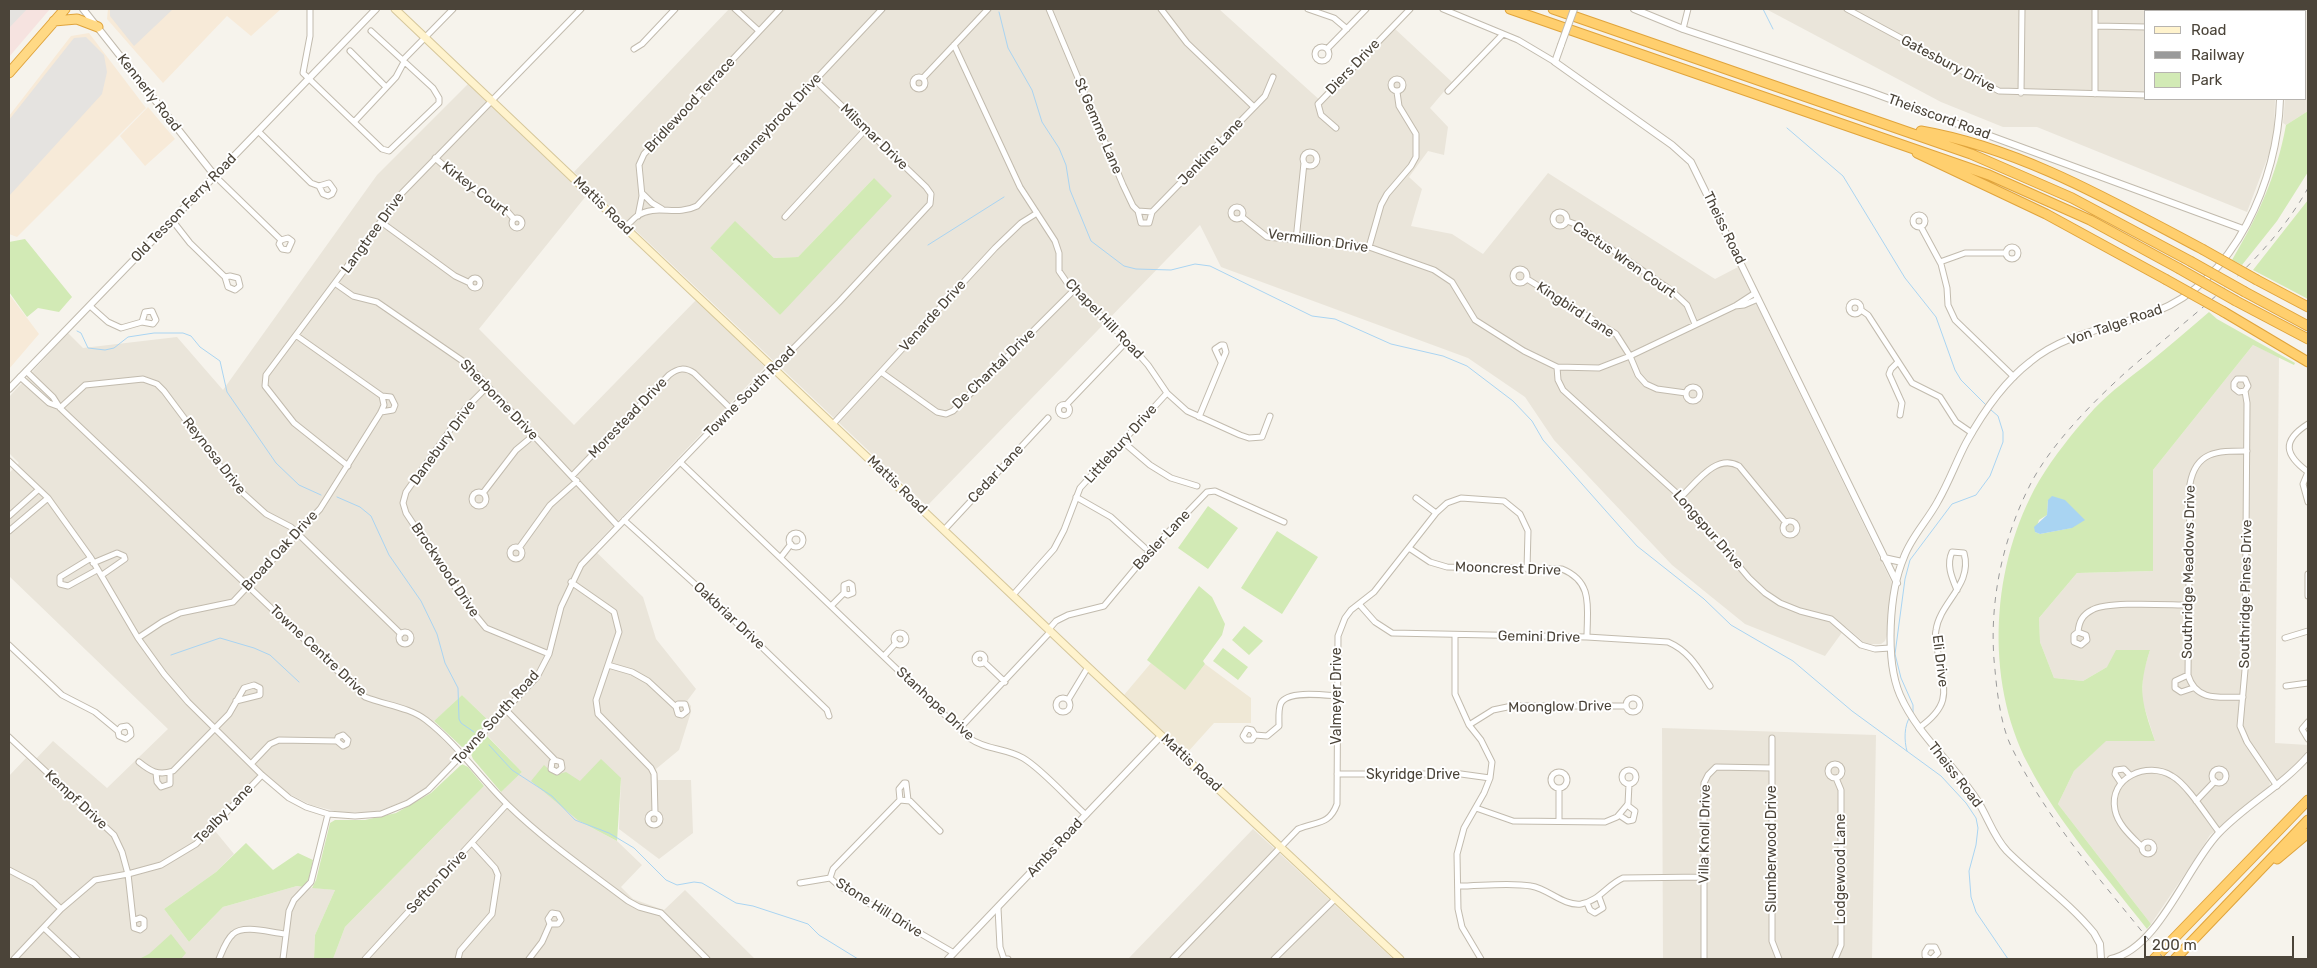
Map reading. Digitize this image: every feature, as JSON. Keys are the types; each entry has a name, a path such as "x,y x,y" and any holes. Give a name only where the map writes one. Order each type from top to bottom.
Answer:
{"highway":[{"path":"54,21 57,9"},
{"path":"9,74 65,9"},
{"path":"1510,9 1989,175 2048,200 2115,233 2308,339"},
{"path":"1553,9 1971,154 2047,186 2121,222 2308,326"},
{"path":"54,21 77,19 98,27"},
{"path":"1893,126 1954,137 2018,160 2100,196 2308,307"},
{"path":"1902,144 1930,161 2046,214 2224,312 2308,362"},
{"path":"2286,348 2308,358"},
{"path":"2154,959 2308,800"},
{"path":"2175,959 2308,820"},
{"path":"2253,877 2308,833"}],"main road":[{"name":"Mattis Road","path":"395,9 1397,958"}],"street":[{"name":"Kennerly Road","path":"83,9 214,176"},
{"path":"310,9 310,36 302,68 308,79 382,149 389,151 439,103 439,98 434,88 371,31"},
{"name":"Old Tesson Ferry Road","path":"9,389 376,9"},
{"path":"354,122 396,77 404,61 453,9"},
{"name":"Langtree Drive","path":"348,466 294,423 265,386 266,376 336,284 402,192 581,9"},
{"path":"634,49 642,44 675,9"},
{"path":"735,9 759,31"},
{"name":"Bridlewood Terrace","path":"638,216 641,193 639,165 644,154 780,9"},
{"name":"Tauneybrook Drive","path":"625,227 638,216 654,210 682,212 697,206 882,9"},
{"path":"923,78 988,9"},
{"name":"St Gemme Lane","path":"1049,9 1126,192 1133,206 1138,211 1140,220 1144,224 1149,223 1152,212"},
{"path":"1161,9 1187,43 1254,107"},
{"path":"1308,9 1334,18 1347,29"},
{"path":"1327,49 1366,9"},
{"name":"Diers Drive","path":"1336,128 1321,114 1318,104 1410,9"},
{"name":"Theiss Road","path":"1444,9 1530,46 1688,158 1698,174 1897,584"},
{"path":"1555,62 1574,9"},
{"name":"Theisscord Road","path":"1634,9 1682,28 1875,94 2243,230"},
{"path":"1682,28 1688,9"},
{"name":"Gatesbury Drive","path":"1847,9 1988,87 2006,93 2144,95"},
{"path":"2021,93 2022,9"},
{"path":"2094,94 2095,9"},
{"path":"2095,26 2144,27"},
{"path":"1448,91 1503,34"},
{"name":"Chapel Hill Road","path":"954,45 1020,187 1055,240 1059,253 1060,271 1074,290 1127,341 1148,365 1167,393 1187,411 1240,435 1259,438 1264,434 1270,416"},
{"path":"350,51 386,87"},
{"name":"Jenkins Lane","path":"1152,212 1264,96 1273,77"},
{"name":"Milsmar Drive","path":"816,80 931,194"},
{"path":"1369,247 1381,205 1387,194 1411,166 1416,157 1416,134 1399,106 1397,92"},
{"name":"Von Talge Road","path":"1902,562 1907,550 1939,500 1972,434 1986,412 2014,377 2034,358 2058,344 2100,328 2155,312 2183,298 2200,286 2218,267 2243,230 2271,165 2278,136 2280,100"},
{"path":"785,217 866,129"},
{"path":"258,131 311,183 319,186"},
{"name":"Kirkey Court","path":"435,158 462,181 507,211 514,219"},
{"path":"1296,240 1304,163"},
{"path":"214,176 280,240"},
{"path":"641,193 652,203 665,210"},
{"name":"Towne South Road","path":"9,461 48,498 102,575 138,638 164,674 214,728 262,775 289,798 306,807 328,814 355,816 381,814 395,810 428,790 537,677 549,654 561,607 571,582 581,565 773,367 840,302 930,204 931,194"},
{"path":"1138,211 1152,212"},
{"name":"Venarde Drive","path":"833,424 995,248 1021,223 1037,213"},
{"name":"Vermillion Drive","path":"1242,217 1268,236 1369,247 1445,276 1452,282 1475,320 1524,351 1557,366 1599,368 1630,356 1734,306 1744,305 1756,296"},
{"path":"172,220 190,243 225,277"},
{"name":"Cactus Wren Court","path":"1567,221 1575,224 1672,291 1686,305 1695,324"},
{"path":"381,222 455,276 470,283"},
{"path":"1921,227 1940,262 1945,279 1950,312 1955,320 2014,377"},
{"path":"1940,262 1961,253 2005,253"},
{"name":"Kingbird Lane","path":"1527,279 1616,334 1630,356 1638,375 1646,384 1657,389 1686,394"},
{"name":"Sherborne Drive","path":"336,284 353,296 377,302 466,364 618,526"},
{"name":"De Chantal Drive","path":"882,372 937,412 946,414 953,411 1074,290"},
{"path":"90,306 108,322 121,328 142,322"},
{"path":"1861,310 1868,315 1912,383 1940,397 1956,422 1972,434"},
{"name":"Broad Oak Drive","path":"297,336 382,396 391,397 395,405 393,410 381,412"},
{"path":"1066,405 1127,341"},
{"path":"1199,417 1221,362"},
{"path":"1898,362 1889,374 1902,402 1900,415"},
{"name":"Longspur Drive","path":"1557,366 1558,380 1563,390 1681,497 1749,578 1765,594 1780,603 1800,611 1831,619 1861,645 1875,649 1890,648"},
{"name":"Morestead Drive","path":"572,476 669,375 678,369 688,370 694,374 732,409"},
{"name":"Towne Centre Drive","path":"26,371 53,397 60,408 365,697 404,709 425,719 463,755 507,804 548,841 628,901 639,907 661,913 707,959"},
{"name":"Towne Centre Drive","path":"20,377 49,404 60,408"},
{"name":"Reynosa Drive","path":"60,408 86,386 135,379 149,380 157,384 235,486 266,514 297,533 401,634"},
{"name":"Danebury Drive","path":"403,503 406,492 465,409 488,386"},
{"name":"Southridge Pines Drive","path":"2245,391 2247,402 2246,616 2240,726 2243,734 2277,786"},
{"name":"Littlebury Drive","path":"1013,595 1054,549 1064,530 1076,497 1087,481 1167,393"},
{"name":"Broad Oak Drive","path":"138,638 180,613 233,602 320,509 381,412 384,405 382,396"},
{"name":"Cedar Lane","path":"944,530 1048,418"},
{"path":"2308,424 2290,440 2288,446 2292,459 2308,472 2303,484 2308,502"},
{"path":"483,493 516,450 534,435"},
{"path":"1122,441 1150,465 1171,478 1197,486"},
{"name":"Southridge Meadows Drive","path":"2243,697 2205,695 2192,688 2188,675 2189,605 2192,474 2202,459 2214,452 2247,451"},
{"path":"1681,497 1712,468 1721,462 1728,461 1739,466 1786,522"},
{"name":"Stanhope Drive","path":"680,462 969,738 982,746 1012,753 1026,761 1086,815"},
{"path":"519,548 550,505 577,481"},
{"path":"9,516 38,490"},
{"name":"Basler Lane","path":"1050,630 1056,621 1104,606 1146,556 1207,492 1215,491 1284,522"},
{"path":"1076,497 1110,517 1145,548"},
{"path":"9,531 48,498"},
{"path":"1416,498 1436,513"},
{"name":"Valmeyer Drive","path":"1173,959 1298,829 1326,820 1333,814 1337,804 1338,636 1345,618 1374,592 1436,513 1447,503 1461,498 1504,501 1520,514 1528,531 1526,569"},
{"name":"Brockwood Drive","path":"403,503 406,513 467,605 486,628 549,654"},
{"name":"Oakbriar Drive","path":"624,520 751,637 827,710 829,716"},
{"path":"781,557 791,544"},
{"name":"Mooncrest Drive","path":"1409,548 1430,562 1447,567 1562,569 1572,573 1580,580 1587,597 1587,637"},
{"name":"Eli Drive","path":"1919,728 1937,714 1942,702 1944,686 1935,632 1939,616 1957,590 1967,566 1964,553 1957,551 1950,554 1950,573 1957,590"},
{"path":"97,570 68,586 60,584 60,577 92,560 117,553 124,556 125,559 122,562 102,575"},
{"path":"1884,558 1902,562"},
{"name":"Theiss Road","path":"1902,562 1897,584 1890,648 1895,682 1910,715 1975,796 1992,830 2005,849 2094,933 2100,944 2101,959"},
{"path":"2308,574 2308,592"},
{"path":"571,582 614,612 618,632 596,700 598,714 651,768 654,774 655,813"},
{"path":"831,606 844,593"},
{"name":"Gemini Drive","path":"1359,604 1375,622 1392,632 1587,637 1668,642 1677,646 1691,657 1710,686"},
{"path":"2078,632 2078,623 2093,609 2136,605 2189,605"},
{"path":"960,728 1005,682 1050,630"},
{"path":"2285,638 2308,630"},
{"path":"1455,635 1455,694 1469,725 1481,740 1492,762 1490,778 1464,828 1457,854 1458,908 1462,927 1481,959"},
{"name":"Stanhope Drive","path":"884,656 896,643"},
{"path":"9,645 62,695 94,712 118,731"},
{"path":"984,662 1005,682"},
{"path":"608,665 632,672 648,681 676,707"},
{"path":"1068,700 1088,667"},
{"name":"Southridge Meadows Drive","path":"2188,675 2175,681 2175,688 2181,692 2192,688"},
{"path":"2286,686 2308,683"},
{"path":"139,762 151,772 170,772 229,714 236,701 247,685 259,686 260,695 236,701"},
{"path":"1255,734 1267,736 1273,733 1279,726 1280,704 1286,697 1293,695 1337,696"},
{"name":"Moonglow Drive","path":"1469,725 1493,710 1512,706 1626,706"},
{"path":"506,710 555,760"},
{"path":"2308,722 2302,729 2308,739"},
{"name":"Ambs Road","path":"948,959 1161,736"},
{"name":"Kempf Drive","path":"9,737 114,835 122,852 128,874 135,920"},
{"name":"Slumberwood Drive","path":"1772,738 1772,942 1779,959"},
{"path":"251,764 270,744 278,740 336,741"},
{"path":"2111,959 2128,954 2149,933 2219,832 2277,786 2308,756"},
{"name":"Villa Knoll Drive","path":"1704,959 1704,783 1708,774 1716,767 1771,768"},
{"path":"2122,783 2115,774 2116,770 2124,769 2130,775"},
{"path":"2142,847 2124,829 2117,818 2114,798 2116,791 2130,775 2149,770 2164,771 2175,777 2219,832"},
{"path":"156,773 157,782 161,787 166,787 170,784 170,772"},
{"name":"Skyridge Drive","path":"1337,774 1461,774 1490,778"},
{"name":"Tealby Lane","path":"14,959 61,909 94,880 128,874 161,864 196,844 262,775"},
{"name":"Lodgewood Lane","path":"1836,778 1840,790 1841,945 1836,959"},
{"path":"2196,801 2215,781"},
{"path":"1476,808 1513,821 1605,822 1619,815 1627,805 1629,784"},
{"path":"1559,788 1559,821"},
{"path":"830,878 833,869 904,800 940,831"},
{"name":"Sefton Drive","path":"365,959 473,844 507,804"},
{"path":"1619,815 1628,821 1633,820 1635,811 1627,805"},
{"path":"283,959 288,910 294,900 311,882 328,814"},
{"path":"458,959 460,951 492,914 498,875 495,868 473,844"},
{"path":"9,870 34,882 61,909"},
{"name":"Stone Hill Drive","path":"800,883 830,878 839,886 954,953"},
{"path":"1458,886 1531,886 1568,902 1579,904 1587,903 1598,897 1611,883 1623,878 1704,878"},
{"path":"1587,903 1590,910 1595,913 1600,912 1603,908 1598,897"},
{"path":"1274,959 1335,899"},
{"path":"998,908 1000,947 1004,959 1008,959"},
{"path":"529,959 542,942 550,924"},
{"path":"44,928 77,959"},
{"path":"218,959 228,940 233,934 241,930 285,934"}],"shaded area":[{"path":"9,9 50,9 9,57"},
{"path":"9,9 27,9 9,28"},
{"path":"108,9 281,9 251,36 227,16 163,83 107,19"},
{"path":"110,9 173,9 134,46 110,16"},
{"path":"729,9 1219,9 1323,103 1394,28 1452,82 1430,108 1448,127 1444,155 1428,151 1409,177 1422,189 1411,226 1452,234 1483,254 1548,173 1715,279 1738,267 1892,583 1885,641 1881,644 1866,644 1846,627 1825,656 1745,624 1672,565 1554,440 1525,397 1468,358 1221,267 1200,225 927,506 574,172","holes":["874,178 780,315 710,248 735,222 774,258 798,257"]},
{"path":"1766,9 2277,9 2144,10 2144,100 2275,100 2274,131 2270,151 2247,212 2037,127 2003,127 1941,102"},
{"path":"2308,9 2308,111 2286,125 2283,123 2285,100 2307,100 2307,10 2285,10"},
{"path":"89,33 146,108 17,237 9,234 9,116 71,36"},
{"path":"86,37 104,55 107,72 102,94 9,196 9,120 74,38"},
{"path":"468,84 586,196 479,329 574,425 697,299 765,367 592,548 643,597 656,639 696,689 687,701 691,706 691,712 679,750 656,769 658,780 691,780 693,833 659,859 619,829 621,778 580,781 555,775 548,769 579,821 617,841 642,865 621,887 633,899 664,910 685,890 755,959 333,959 345,927 484,786 496,796 522,772 481,729 489,721 462,695 429,726 454,751 455,758 427,788 412,798 377,812 339,812 311,805 295,797 284,791 263,772 211,826 234,854 216,872 164,909 189,942 223,907 297,886 335,890 315,935 314,959 9,959 9,776 26,758 32,763 53,741 107,788 168,729 9,576 9,473 19,463 9,453 9,397 68,333 83,348 177,337 223,390 377,175"},
{"path":"148,107 175,139 145,166 120,136"},
{"path":"9,294 39,334 9,369"},
{"path":"2253,345 2279,357 2275,743 2308,745 2308,753 2277,780 2250,744 2244,744 2269,779 2268,789 2210,835 2151,924 2058,804 2074,771 2106,740 2155,741 2142,700 2143,673 2150,650 2107,667 2083,681 2054,678 2040,642 2039,618 2077,573 2153,571 2153,470"},
{"path":"1151,663 1185,689 1205,664 1251,698 1251,723 1214,723 1186,754 1124,695"},
{"path":"1662,728 1876,735 1872,959 1663,959"},
{"path":"1253,829 1304,876 1393,959 1128,959"}],"green space":[{"path":"2308,111 2308,172 2277,221 2242,265 2232,260 2250,227 2272,178 2286,125"},
{"path":"874,178 892,196 780,315 710,248 735,221 774,258 798,257"},
{"path":"2308,200 2308,299 2253,270"},
{"path":"25,239 72,297 59,312 38,308 27,317 9,292 9,242"},
{"path":"2209,312 2217,319 2295,363 2294,365 2253,345 2153,470 2153,571 2077,573 2039,618 2040,642 2054,678 2083,681 2107,667 2116,650 2150,650 2142,687 2144,706 2155,741 2106,741 2074,771 2058,804 2151,924 2147,929 2068,829 2028,764 2014,731 2004,696 1999,659 1999,622 2003,585 2011,548 2023,514 2045,472 2072,435 2101,402","holes":["2048,500 2071,528 2040,534 2035,532 2039,520 2047,515"]},
{"path":"1208,506 1238,528 1208,569 1178,548"},
{"path":"1277,531 1318,557 1282,614 1241,588"},
{"path":"1199,586 1212,597 1225,624 1222,635 1203,661 1205,664 1185,690 1147,660"},
{"path":"1244,626 1263,641 1249,655 1232,640"},
{"path":"1223,648 1248,667 1238,680 1213,661"},
{"path":"462,695 489,721 462,747 434,721"},
{"path":"487,736 522,772 501,792 473,759 471,754"},
{"path":"601,759 621,778 617,841 579,821 531,781 544,765 555,775 566,772 580,781"},
{"path":"462,764 468,767 484,786 345,927 333,959 314,959 315,935 335,890 312,888 316,880 330,823 335,820 365,820 396,813 431,793"},
{"path":"246,843 273,870 298,853 313,860 309,878 304,887 297,886 223,907 189,942 164,909 216,872"},
{"path":"171,934 186,953 181,959 139,959 149,954"}],"water":[{"path":"2052,496 2065,500 2085,520 2072,528 2040,534 2035,532 2034,527 2047,515 2048,500"}],"waterway":[{"path":"1763,9 1773,29"},
{"path":"999,12 1008,48 1032,90 1042,122 1059,148 1066,165 1070,190 1091,241 1124,266 1136,269 1171,270 1195,264 1210,266 1312,316 1335,319 1391,344 1443,356 1467,366 1513,401 1532,421 1543,440 1637,546 1704,599 1731,625 1793,661 1852,711 1941,776 1966,803 1976,818 1978,828 1976,845 1969,871 1971,897 1976,912 2008,959"},
{"path":"1787,128 1843,176 1905,278 1936,317 1955,370 1961,380 1986,405"},
{"path":"928,245 1004,197"},
{"path":"77,331 81,333 88,348 105,350 114,348 128,337 154,333 183,333 191,336 200,347 220,361 227,392 276,463 299,485 321,495"},
{"path":"1913,714 1913,705 1901,678 1895,654 1905,579 1910,560 1952,504 1976,495 1990,476 2003,442 2003,432 1998,416 1991,410"},
{"path":"337,497 360,507 371,516 389,555 421,601 437,634 445,663 458,688 459,719 461,723 474,732"},
{"path":"171,655 220,638 270,655 299,682"},
{"path":"1907,751 1905,733 1910,717"},
{"path":"489,745 512,770 552,796 575,820 609,833 634,848 666,880 677,885 694,882 702,883 736,903 753,906 808,924 819,935 858,959"}],"railway":[{"path":"2164,959 2061,829 2042,802 2010,744 2000,708 1993,647 1993,623 1999,576 2004,553 2019,508 2048,456 2073,425 2113,384 2201,309 2249,265 2271,241 2308,188"}]}
